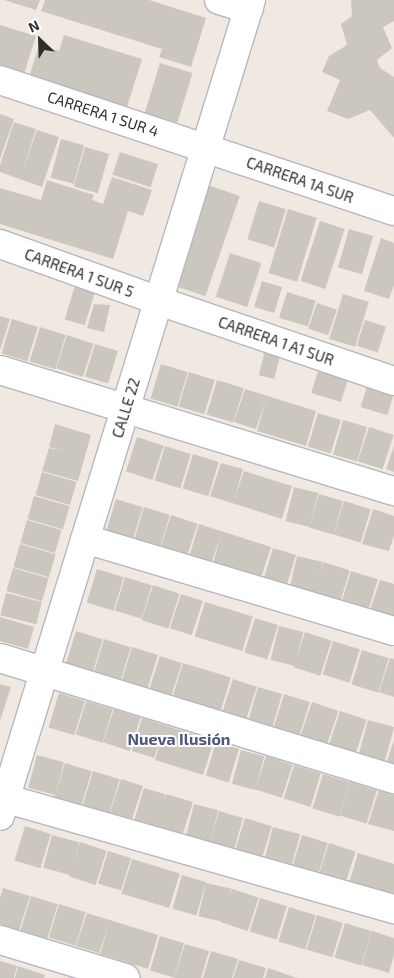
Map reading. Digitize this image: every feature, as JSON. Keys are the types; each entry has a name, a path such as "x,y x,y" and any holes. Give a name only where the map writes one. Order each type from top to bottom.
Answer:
{"street":[{"path":"219,0 250,5"},
{"name":"CALLE 22","path":"2,804 45,671 250,5"},
{"name":"CARRERA 1 SUR 4","path":"0,80 206,148"},
{"name":"CARRERA 1A SUR","path":"206,148 394,211"},
{"name":"CARRERA 1 SUR 5","path":"0,244 159,301"},
{"name":"CARRERA 1 A1 SUR","path":"159,301 394,381"},
{"path":"0,370 394,491"},
{"path":"85,540 394,631"},
{"path":"0,658 394,780"},
{"path":"2,804 394,909"},
{"path":"0,940 125,978"}],"building":[{"path":"4,0 40,0 36,10"},
{"path":"45,0 149,0 206,18 191,67 159,57 162,49 41,11"},
{"path":"394,0 394,21 383,27 392,48 377,60 380,68 394,77 394,138 370,110 348,119 327,111 340,80 322,72 329,56 347,45 341,24 352,16 351,1"},
{"path":"0,25 36,36 24,74 0,67"},
{"path":"64,35 142,59 127,107 29,77 39,45 59,51"},
{"path":"160,63 193,73 177,123 145,113"},
{"path":"0,114 14,119 0,159"},
{"path":"14,122 36,129 22,172 37,130 59,137 42,187 0,172 0,165"},
{"path":"61,139 84,145 74,184 51,178"},
{"path":"85,147 109,154 98,193 74,186"},
{"path":"120,152 158,164 151,187 113,175"},
{"path":"112,177 152,190 143,216 128,211 113,259 0,224 0,188 41,200 47,180 94,195 92,200 103,204"},
{"path":"202,183 240,196 205,296 167,283"},
{"path":"259,201 286,209 274,247 247,239"},
{"path":"288,209 317,218 297,282 268,273"},
{"path":"320,221 345,229 325,289 301,281"},
{"path":"349,229 373,236 362,274 338,267"},
{"path":"381,238 394,243 394,285 389,299 364,291"},
{"path":"230,253 261,263 247,307 216,297"},
{"path":"77,279 97,285 85,325 65,319"},
{"path":"262,281 282,287 274,313 254,307"},
{"path":"287,292 316,301 308,327 279,318"},
{"path":"343,294 369,302 355,347 329,339"},
{"path":"317,303 337,310 328,335 308,329"},
{"path":"94,304 110,305 104,332 87,328"},
{"path":"0,316 10,319 0,350"},
{"path":"12,319 38,327 27,361 1,353"},
{"path":"365,320 386,327 378,352 357,346"},
{"path":"40,327 66,335 55,369 29,361"},
{"path":"67,335 94,344 83,377 56,368"},
{"path":"95,344 118,351 108,384 85,377"},
{"path":"265,350 281,354 274,379 259,375"},
{"path":"161,364 188,372 177,407 150,398"},
{"path":"318,371 348,380 341,402 311,393"},
{"path":"189,372 215,380 204,414 178,406"},
{"path":"217,380 244,388 233,423 206,414"},
{"path":"367,386 394,394 387,415 361,407"},
{"path":"245,389 316,411 306,446 257,431 266,399 256,429 234,422"},
{"path":"318,413 341,420 331,453 308,446"},
{"path":"343,420 367,427 357,461 333,455"},
{"path":"55,424 91,435 78,481 42,471 49,448 64,451 49,447"},
{"path":"369,427 394,435 383,469 358,461"},
{"path":"137,437 164,446 153,480 126,471"},
{"path":"165,446 191,454 180,488 154,480"},
{"path":"394,446 394,472 386,469"},
{"path":"193,454 219,462 208,496 182,488"},
{"path":"221,463 243,469 234,500 244,471 292,486 282,519 210,496"},
{"path":"42,472 77,482 70,505 35,495"},
{"path":"294,487 318,493 310,527 286,521"},
{"path":"319,494 343,501 333,535 309,528"},
{"path":"34,496 70,506 63,529 27,519"},
{"path":"116,499 143,507 132,542 105,533"},
{"path":"344,501 371,509 361,543 334,534"},
{"path":"144,507 170,515 159,549 133,541"},
{"path":"373,509 394,516 394,536 389,551 362,544"},
{"path":"171,515 198,524 187,557 160,548"},
{"path":"27,520 62,530 55,553 20,543"},
{"path":"199,524 271,547 260,581 212,566 221,535 211,564 189,557"},
{"path":"20,544 56,554 49,577 13,567"},
{"path":"273,548 296,555 286,588 263,581"},
{"path":"297,556 322,562 314,596 289,590"},
{"path":"323,562 350,570 340,604 313,595"},
{"path":"13,568 49,578 42,601 6,591"},
{"path":"97,569 124,577 114,611 87,602"},
{"path":"351,571 378,579 368,613 341,604"},
{"path":"125,577 152,585 142,619 115,610"},
{"path":"380,580 394,584 394,621 369,613"},
{"path":"153,585 180,594 168,629 142,620"},
{"path":"6,593 42,602 36,624 0,615"},
{"path":"181,594 203,601 192,635 170,628"},
{"path":"205,602 253,617 242,651 194,636"},
{"path":"0,617 34,627 28,649 0,641"},
{"path":"255,618 278,625 267,659 244,652"},
{"path":"279,626 303,632 295,666 271,660"},
{"path":"76,631 103,639 93,673 66,664"},
{"path":"305,632 332,641 320,676 294,667"},
{"path":"104,639 131,647 120,682 93,673"},
{"path":"333,641 360,649 350,683 323,674"},
{"path":"132,647 158,655 147,689 121,681"},
{"path":"362,650 389,658 378,693 351,684"},
{"path":"160,656 182,663 171,696 149,689"},
{"path":"390,658 394,659 394,697 379,692"},
{"path":"183,663 231,678 220,712 172,697"},
{"path":"233,679 257,687 246,721 222,713"},
{"path":"0,684 11,687 0,721"},
{"path":"258,687 282,694 272,728 248,722"},
{"path":"59,693 85,701 74,735 48,727"},
{"path":"284,694 310,702 299,736 273,728"},
{"path":"86,701 113,709 103,743 76,734"},
{"path":"312,702 338,711 326,746 300,737"},
{"path":"114,709 141,718 130,751 103,742"},
{"path":"340,711 367,720 356,753 329,744"},
{"path":"142,718 214,741 203,775 155,760 164,729 154,758 132,751"},
{"path":"368,720 394,727 385,761 359,754"},
{"path":"394,740 394,766 386,764"},
{"path":"216,742 239,749 229,782 206,775"},
{"path":"241,750 264,756 255,790 232,784"},
{"path":"37,755 64,762 55,795 28,788"},
{"path":"266,756 293,765 282,798 255,789"},
{"path":"65,763 92,771 81,806 54,797"},
{"path":"294,765 321,773 311,807 284,798"},
{"path":"93,771 120,779 109,814 82,805"},
{"path":"323,774 350,782 339,817 312,808"},
{"path":"121,779 143,786 132,820 110,813"},
{"path":"350,782 377,790 367,824 340,815"},
{"path":"144,788 165,794 164,800 166,794 193,802 182,836 134,821"},
{"path":"379,790 394,795 394,831 368,824"},
{"path":"194,804 218,810 210,844 186,838"},
{"path":"219,811 243,818 233,852 209,845"},
{"path":"245,818 272,826 261,861 234,852"},
{"path":"25,826 51,834 40,868 14,860"},
{"path":"273,827 300,834 291,867 264,860"},
{"path":"52,835 79,842 70,875 43,868"},
{"path":"302,835 328,843 317,877 291,869"},
{"path":"80,842 107,851 96,885 69,876"},
{"path":"329,843 356,852 345,885 318,876"},
{"path":"108,851 131,858 121,891 98,884"},
{"path":"358,853 394,864 394,901 348,887"},
{"path":"132,859 180,874 169,908 121,893"},
{"path":"182,875 206,882 196,916 172,909"},
{"path":"206,883 231,889 224,922 198,916"},
{"path":"3,888 30,896 19,930 0,924 0,898"},
{"path":"232,889 259,898 248,931 221,922"},
{"path":"31,896 58,904 47,939 20,930"},
{"path":"260,898 287,906 277,940 250,931"},
{"path":"59,904 86,912 76,946 49,937"},
{"path":"289,907 316,915 305,950 278,941"},
{"path":"87,913 158,935 148,969 100,954 109,924 99,953 76,946"},
{"path":"317,915 343,923 332,957 306,949"},
{"path":"345,923 372,931 361,966 334,957"},
{"path":"372,931 394,938 394,955 389,973 362,965"},
{"path":"160,936 184,943 174,977 150,971"},
{"path":"185,944 209,951 201,978 174,978"},
{"path":"211,951 238,959 232,978 203,978"},
{"path":"239,960 266,968 263,978 233,978"},
{"path":"0,961 17,966 14,978 0,978"},
{"path":"18,966 45,975 44,978 15,978"},
{"path":"268,968 297,978 265,978"}],"district":[{"name":"Nueva Ilusión","path":"179,739"}]}
